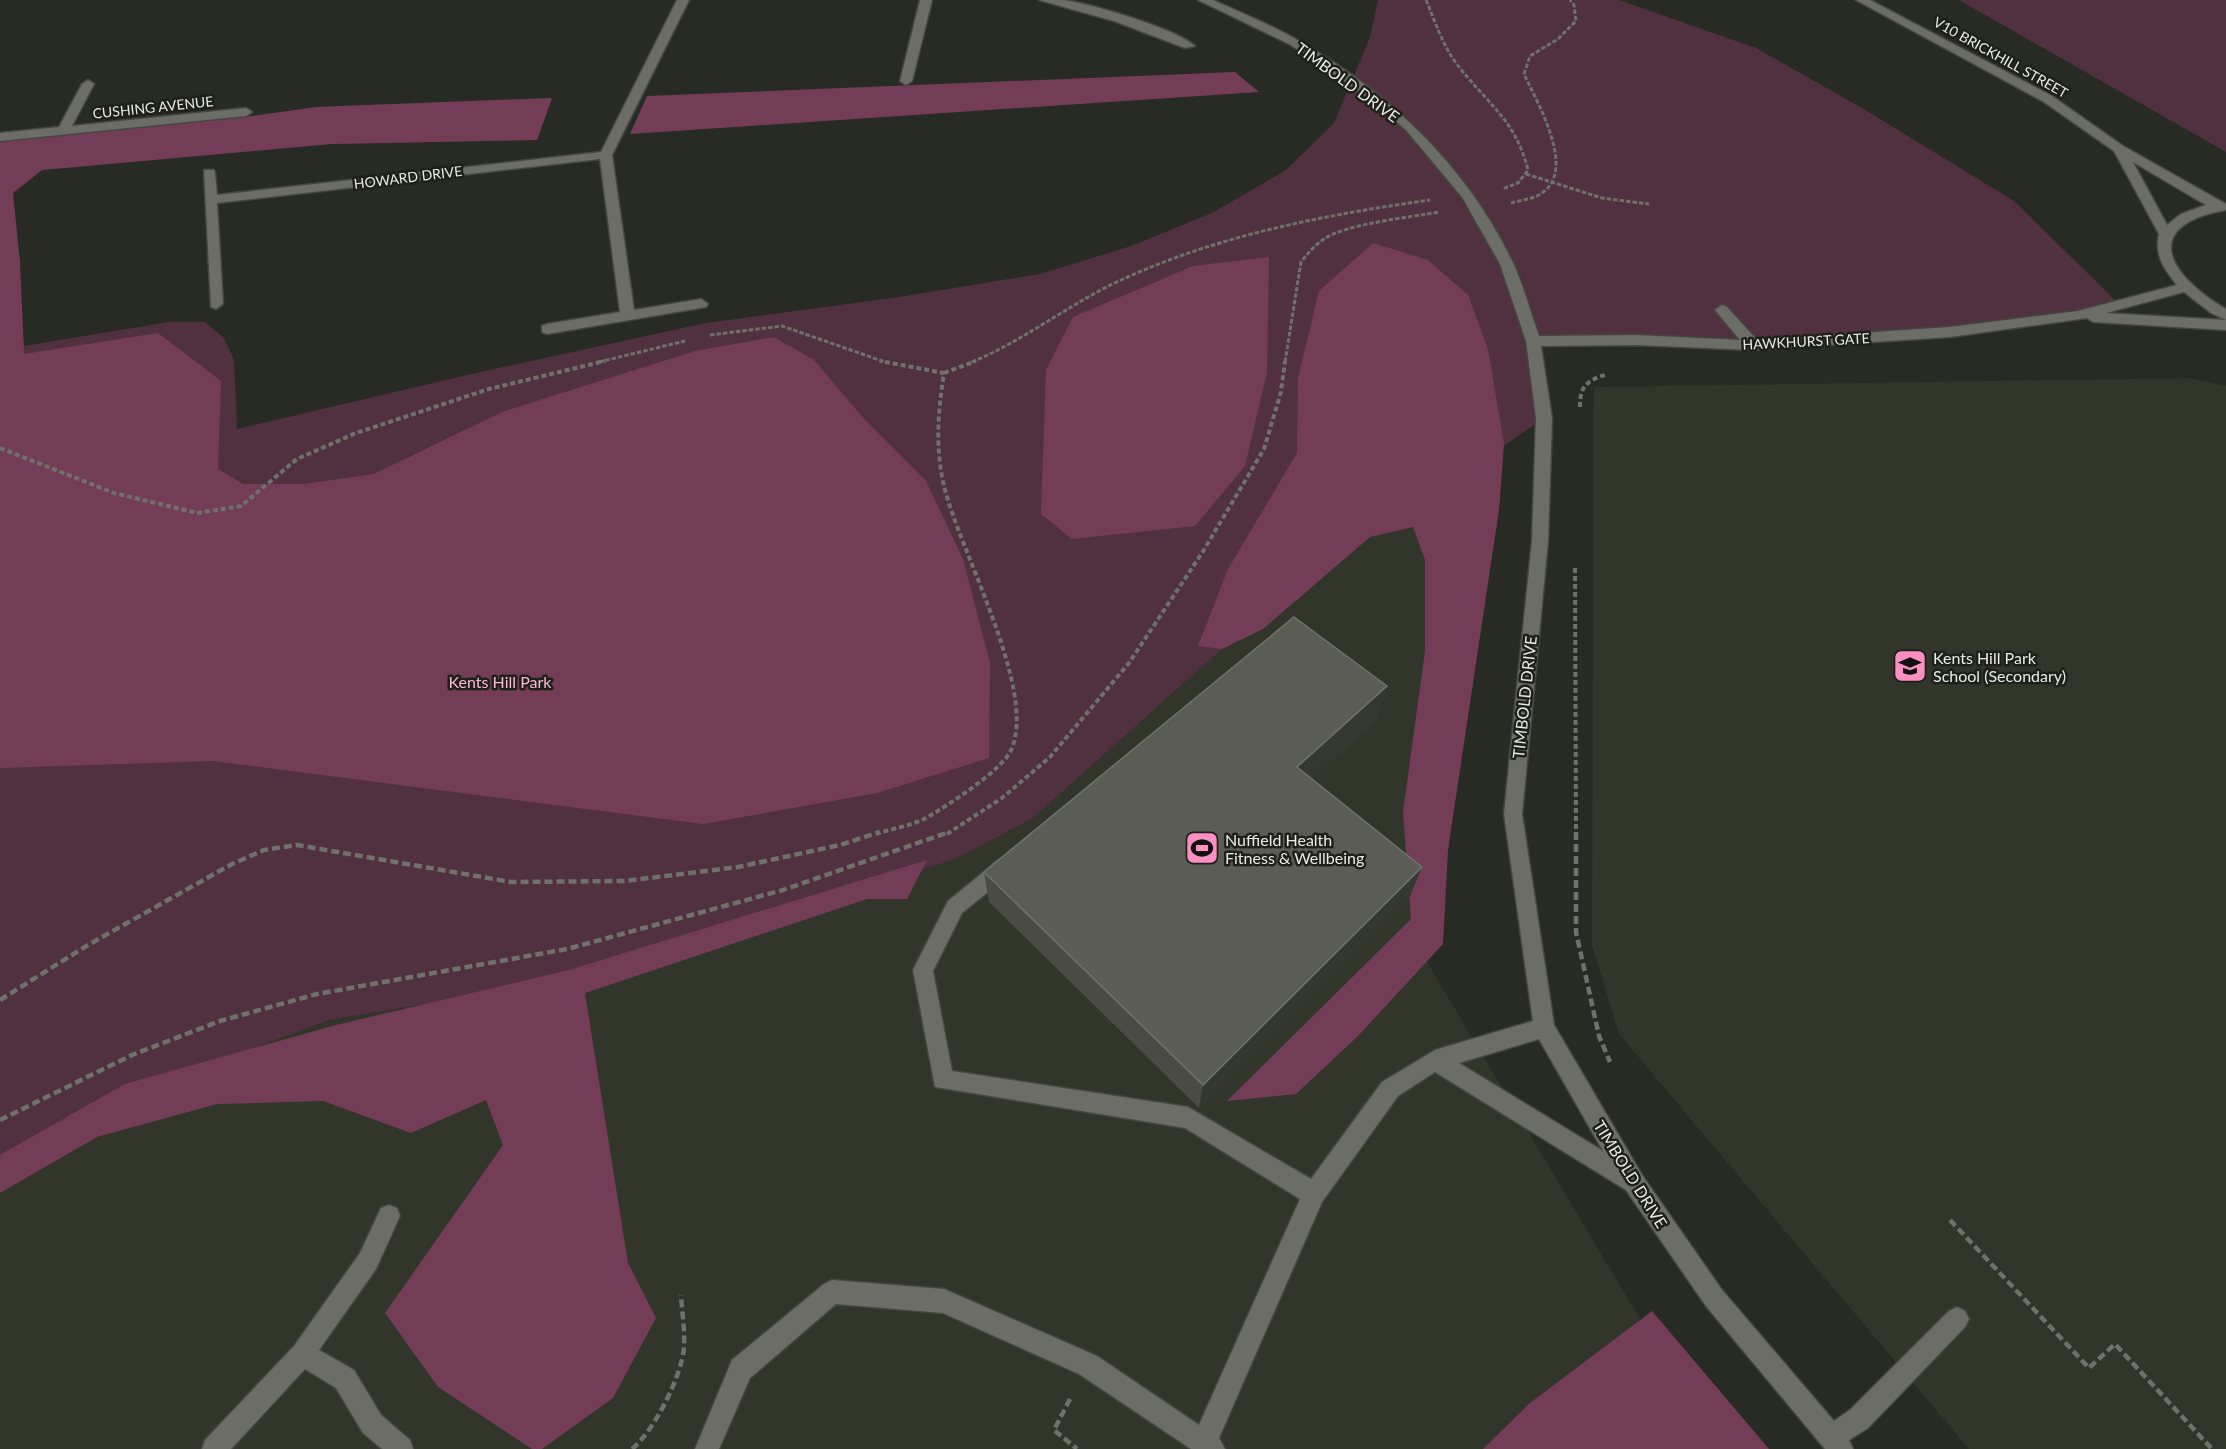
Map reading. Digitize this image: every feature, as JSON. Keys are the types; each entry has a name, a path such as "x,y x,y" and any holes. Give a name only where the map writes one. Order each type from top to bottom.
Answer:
{"street":[{"path":"628,316 606,155 683,0"},
{"path":"906,81 926,0"},
{"path":"1045,0 1074,5 1136,22 1189,46"},
{"name":"TIMBOLD DRIVE","path":"1204,0 1295,43 1378,100 1410,127 1472,201 1507,264 1533,341 1544,418 1540,541 1512,814 1544,1028 1634,1183 1714,1298 1836,1443"},
{"name":"V10 BRICKHILL STREET","path":"1862,0 2048,99 2120,149 2222,207"},
{"name":"CUSHING AVENUE","path":"64,130 88,84"},
{"name":"CUSHING AVENUE","path":"0,137 246,112"},
{"name":"V10 BRICKHILL STREET","path":"2120,149 2166,234"},
{"name":"HOWARD DRIVE","path":"211,200 606,155"},
{"path":"209,173 216,304"},
{"path":"2222,207 2184,216 2166,234 2164,250 2170,268 2186,287 2226,315"},
{"name":"HAWKHURST GATE","path":"1533,341 1636,340 1753,345 1950,332 2078,316 2186,287"},
{"path":"546,329 701,304"},
{"path":"1722,310 1753,345"},
{"name":"HAWKHURST GATE","path":"2078,316 2226,325"},
{"path":"1016,857 955,907 923,970 943,1080 1188,1118 1314,1194"},
{"path":"707,1449 741,1369 832,1292 944,1301 1088,1365 1208,1446 1314,1194 1390,1089 1435,1060 1544,1028"},
{"path":"1435,1060 1634,1183"},
{"path":"214,1449 302,1354 368,1261 389,1216"},
{"path":"1836,1443 1957,1319"},
{"path":"302,1354 345,1379 372,1424 401,1449"}],"path":[{"path":"1426,0 1456,63 1508,121 1524,146 1528,170 1526,174 1518,183 1500,190 1510,204 1543,193 1558,172 1557,154 1524,74 1530,56 1558,39 1576,21 1574,5 1570,0"},
{"path":"1526,174 1598,200 1624,204 1649,204"},
{"path":"705,336 782,326 890,364 944,374 985,358 1071,305 1122,279 1271,227 1370,208 1472,201"},
{"path":"0,1120 132,1055 220,1021 317,994 567,949 783,890 945,835 1002,798 1050,757 1130,663 1202,553 1264,449 1281,392 1292,305 1301,262 1310,250 1326,237 1351,229 1472,201"},
{"path":"0,448 114,492 197,513 241,506 297,459 356,433 489,389 615,356 694,339"},
{"path":"1580,416 1580,392 1587,381 1615,368 1612,342"},
{"path":"0,1000 88,945 232,864 264,850 297,845 511,882 625,881 738,867 840,845 922,819 985,779 1012,750 1017,722 1010,672 993,619 956,528 944,485 939,448 939,406 944,374"},
{"path":"1575,556 1576,932 1599,1036 1612,1066"},
{"path":"1950,1220 2089,1368 2115,1344 2212,1449"},
{"path":"632,1449 643,1440 678,1376 684,1347 681,1295"},
{"path":"1077,1449 1054,1430 1088,1365"}],"shaded area":[{"name":"Kents Hill Park School (Secondary)","path":"2190,378 2226,386 2226,1449 1969,1449 1619,1034 1592,945 1594,387"},
{"path":"1491,455 1468,661 1408,930 1662,1356 1738,1449 0,1449 0,1166 74,1116 329,1020 570,980 1033,818 1222,649 1301,559"}],"green space":[{"name":"Kents Hill Park","path":"1378,0 1619,0 1756,48 1862,108 2014,201 2119,304 2078,316 1753,345 1533,341 1544,418 1491,455 1301,559 1222,649 1033,818 955,859 570,980 329,1020 74,1116 0,1174 0,142 245,117 317,107 552,98 537,140 331,144 42,170 13,193 24,346 169,322 205,322 224,338 234,360 237,429 476,373 706,323 899,297 1040,274 1131,246 1212,213 1286,170 1334,123 1370,37"},
{"path":"1959,0 2226,0 2226,152"},
{"path":"1235,72 1259,92 630,134 647,96"},
{"path":"552,98 537,140 331,144 42,170 13,193 20,262 24,354 158,333 221,381 218,469 243,484 304,484 374,474 502,412 695,351 774,337 814,360 865,420 926,481 963,559 990,663 989,758 877,793 703,824 213,761 0,768 0,142 245,117 317,107"},
{"path":"1373,243 1428,260 1468,295 1488,349 1504,444 1499,510 1448,850 1443,944 1358,1036 1296,1094 1227,1101 1411,919 1403,812 1425,651 1425,560 1413,527 1370,537 1263,629 1222,649 1198,646 1228,569 1297,453 1298,378 1319,291"},
{"path":"1269,257 1267,372 1245,466 1195,526 1072,539 1041,514 1046,370 1073,317 1193,266"},
{"path":"927,860 907,899 867,899 585,993 628,1263 656,1318 613,1398 542,1449 532,1449 438,1387 385,1313 503,1145 486,1100 411,1133 323,1101 217,1104 97,1137 0,1193 0,1155 125,1084 336,1025 569,970"},
{"path":"1652,1311 1769,1449 1483,1449 1530,1403"}],"building":[{"name":"Nuffield Health Fitness & Wellbeing","path":"1294,617 1387,686 1297,767 1422,867 1203,1085 984,872"}],"place":[{"name":"Kents Hill Park School (Secondary)","path":"1910,666"},
{"name":"Nuffield Health Fitness & Wellbeing","path":"1202,848"}]}
